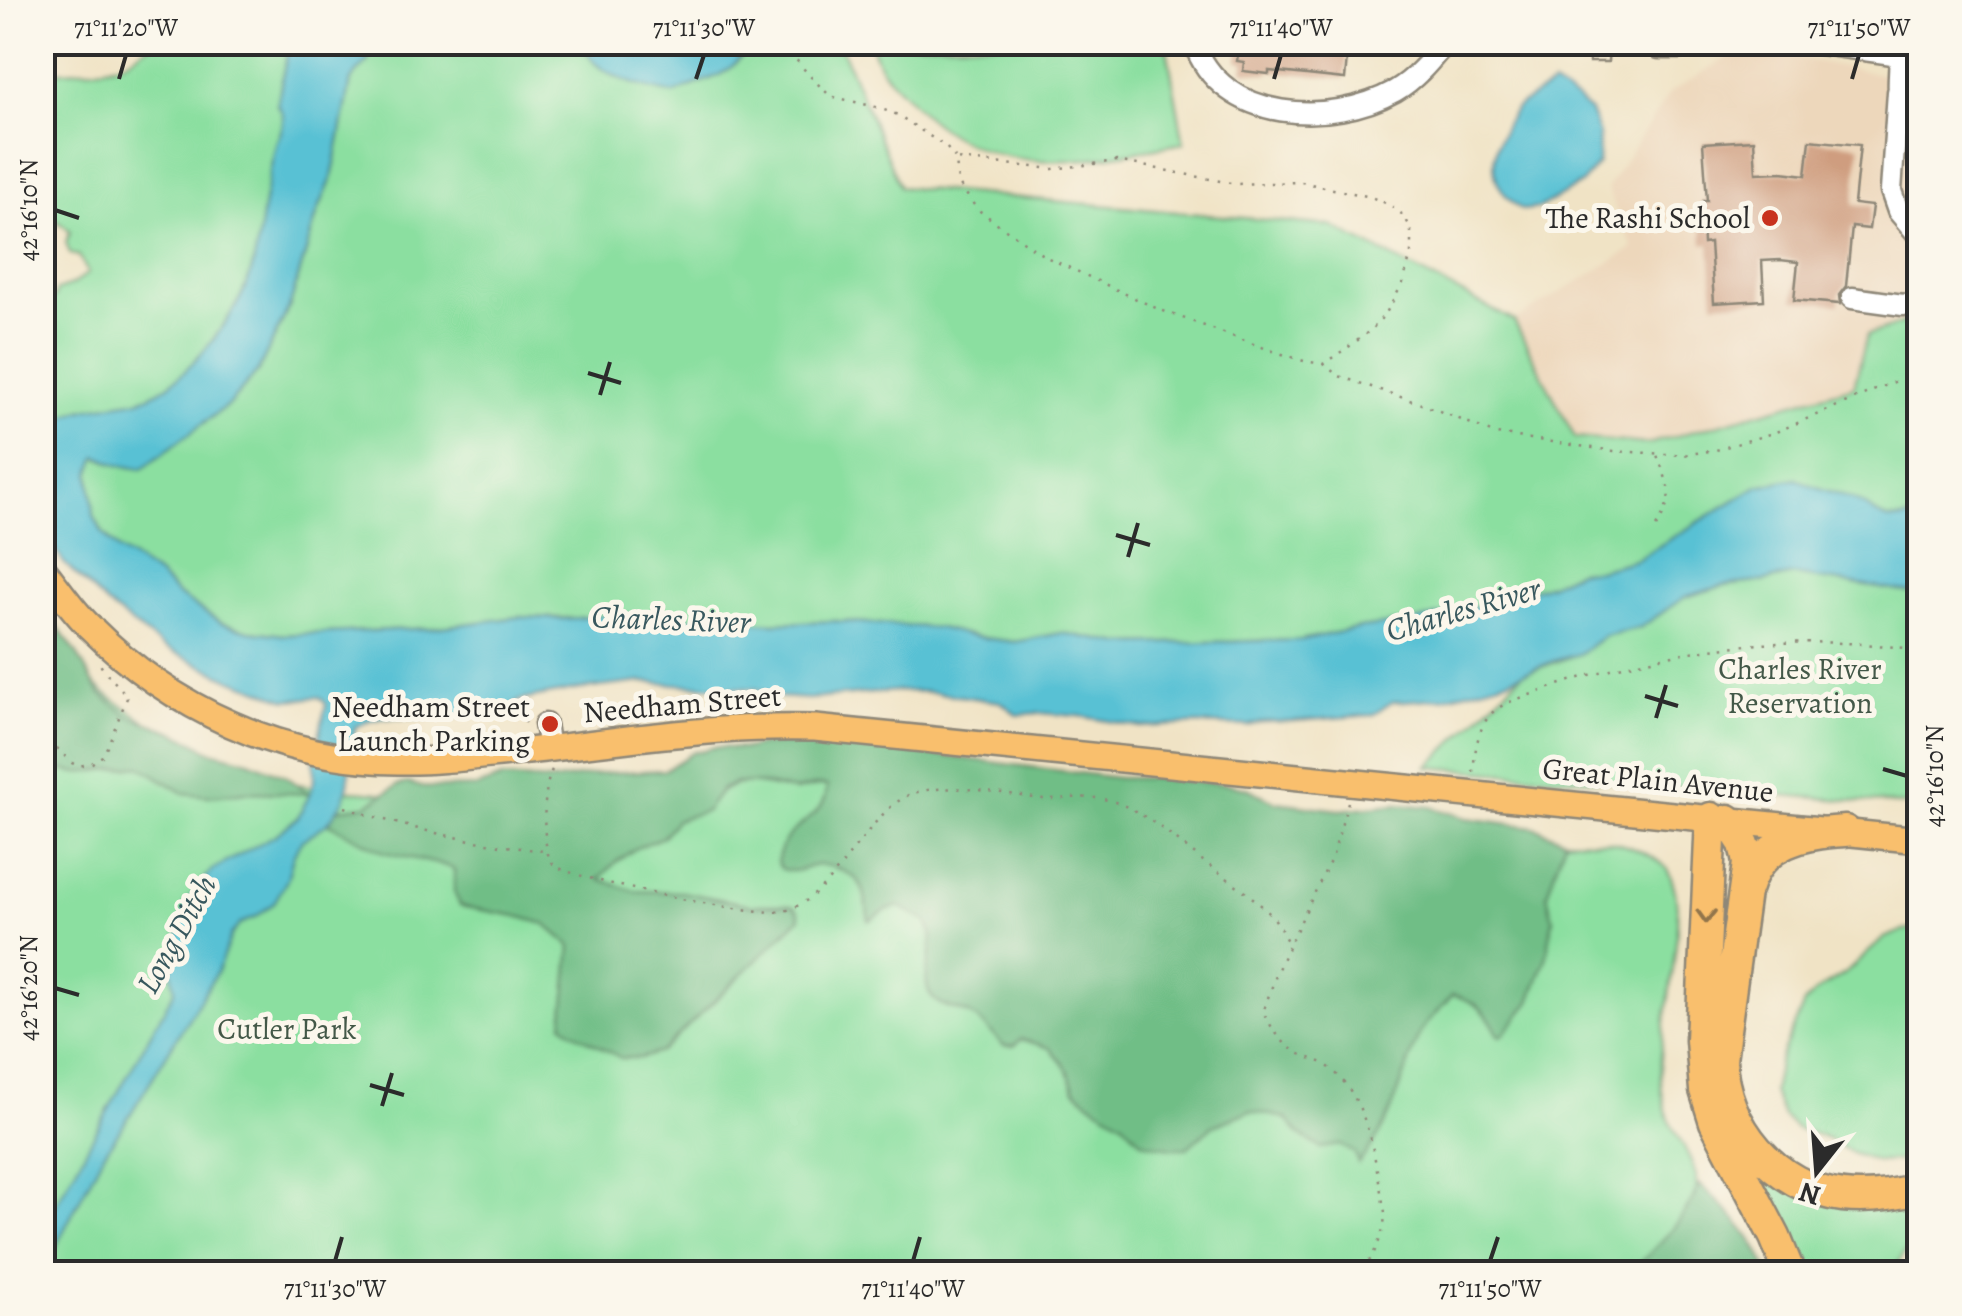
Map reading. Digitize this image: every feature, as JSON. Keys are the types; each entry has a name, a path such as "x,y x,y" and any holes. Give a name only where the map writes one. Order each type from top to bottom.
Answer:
{"highway":[{"path":"1719,819 1740,835 1747,853 1746,890"},
{"path":"1719,819 1701,1040 1704,1090 1714,1122 1775,1237 1790,1274"},
{"path":"1845,831 1808,836 1774,848 1749,880 1723,1032 1721,1058 1726,1096 1756,1150 1797,1181 1820,1191 1859,1197 1920,1188"}],"main road":[{"name":"Needham Street","path":"42,568 78,614 110,646 196,707 246,731 301,748 371,760 446,760 721,729 815,728 1390,785"},
{"name":"Great Plain Avenue","path":"1390,785 1920,840"}],"street":[{"path":"1194,42 1210,73 1225,87 1264,106 1309,114 1341,110 1383,97 1415,77 1446,42"},
{"path":"1659,48 1680,48 1695,42"},
{"path":"1807,42 1910,53 1898,92 1891,191 1898,211 1920,237"},
{"path":"1898,92 1902,115 1920,140"},
{"path":"1852,298 1920,304"}],"path":[{"path":"787,42 808,76 830,96 898,115 946,147 956,159 958,183 977,209 1044,256 1184,319 1304,362 1322,364 1339,376 1496,434 1614,452 1683,455 1716,450 1776,432 1920,372"},
{"path":"956,159 1053,169 1117,161 1236,184 1301,182 1390,205 1411,228 1411,254 1403,283 1372,329 1322,364"},
{"path":"1656,527 1666,512 1671,493 1657,453"},
{"path":"1470,793 1478,739 1494,710 1588,676 1659,656 1720,646 1836,644 1920,650"},
{"path":"42,733 72,763 86,766 102,756 127,700 100,664 110,646"},
{"path":"510,707 550,747 546,851 560,869 660,896 779,913 802,904 857,848 882,816 911,794 952,789 1048,799 1093,797 1113,801 1150,820 1190,850 1272,915 1289,945"},
{"path":"1353,781 1334,855 1289,945 1263,1012 1272,1030 1294,1051 1317,1060 1341,1079 1368,1128 1385,1224 1376,1249 1360,1274"},
{"path":"345,808 418,829 546,851"}],"shaded area":[{"name":"The Rashi School","path":"1745,47 1919,82 1919,318 1867,335 1855,386 1647,444 1575,438 1514,321 1633,248 1607,188 1670,92"}],"green space":[{"path":"161,42 295,43 283,130 252,268 224,325 169,386 141,400 70,414 43,434 43,306 55,297 57,290 88,273 79,256 70,254 66,243 70,232 43,207 51,170 43,157 43,72 116,64"},
{"path":"374,43 581,43 595,63 613,75 674,94 726,71 748,43 839,43 900,187 1331,226 1514,321 1575,438 1648,444 1854,386 1867,335 1919,318 1919,516 1887,519 1862,504 1796,479 1758,486 1636,560 1578,571 1551,584 1468,609 1301,640 1122,644 1062,633 1016,642 939,628 836,621 519,617 434,628 284,635 221,623 119,550 103,533 94,516 90,473 96,456 142,469 229,404 258,371 290,305 332,178 351,80 367,62"},
{"path":"870,43 1166,43 1184,143 1073,160 1004,156 971,145 940,127 886,75"},
{"name":"Charles River Reservation","path":"1793,574 1919,594 1919,806 1428,767 1522,674 1578,654 1604,636 1641,627 1685,597 1722,586"},
{"path":"42,607 76,652 99,693 129,716 211,751 286,776 310,794 247,792 209,796 184,793 140,766 78,773 57,769 43,750"},
{"name":"Cutler Park","path":"43,640 104,693 162,732 281,781 325,789 716,797 729,787 745,784 795,791 828,786 826,797 1559,858 1565,840 1612,842 1636,850 1666,868 1677,912 1661,1057 1664,1104 1693,1165 1697,1189 1732,1274 43,1273"},
{"path":"848,744 1119,778 1229,784 1276,802 1340,810 1397,804 1430,807 1467,818 1534,827 1565,840 1547,894 1553,919 1546,958 1530,1002 1503,1035 1499,1036 1475,1004 1452,995 1429,1020 1386,1122 1358,1163 1355,1153 1340,1145 1321,1148 1299,1134 1286,1118 1250,1111 1212,1126 1187,1148 1171,1148 1142,1142 1124,1123 1074,1089 1068,1070 1050,1048 1021,1039 1014,1046 1004,1046 974,1017 933,998 926,979 932,943 927,922 899,906 869,921 861,886 837,868 815,865 794,871 781,869 777,862 784,844 818,810 827,786 794,791 736,783 722,789 706,811 676,820 663,837 636,848 599,879 634,891 682,892 751,905 787,905 799,912 800,918 661,1052 641,1058 621,1058 563,1024 571,946 545,924 460,905 454,892 454,870 384,852 328,823 338,809 367,805 408,783 444,788 477,787 502,778 552,781 665,770 692,753 715,747"},
{"path":"1919,928 1919,1159 1878,1162 1797,1129 1783,1117 1773,1092 1779,1061 1804,1004 1884,938"},
{"path":"1743,1147 1764,1169 1919,1198 1919,1232 1891,1273 1799,1273"},
{"path":"1699,1184 1748,1235 1769,1273 1631,1273 1679,1221"}],"water":[{"name":"Charles River","path":"374,42 367,62 351,80 332,178 290,305 258,371 229,404 142,469 97,456 90,473 94,516 103,534 177,594 221,623 284,635 434,628 519,617 566,619 627,614 939,628 1015,642 1062,633 1122,644 1301,640 1468,609 1551,584 1578,571 1636,560 1758,486 1796,478 1858,501 1884,518 1919,516 1920,594 1793,575 1722,586 1685,597 1641,627 1604,636 1579,654 1507,680 1442,698 1392,702 1373,715 1248,726 1141,727 1079,716 1017,715 1001,702 931,692 895,691 809,699 780,697 756,689 642,682 521,700 502,712 366,722 355,727 344,800 328,823 301,841 274,903 240,924 232,934 217,972 102,1156 43,1274 43,1227 175,990 171,969 185,903 212,870 277,834 298,817 314,779 326,704 320,697 287,700 230,679 163,647 107,605 63,562 43,531 42,434 73,413 151,395 204,352 232,313 250,276 283,124 277,105 289,43"},
{"path":"581,43 748,43 726,71 674,94 612,75 595,63"},
{"path":"1553,85 1590,112 1599,134 1598,164 1582,183 1540,208 1522,210 1499,185 1494,166 1497,145 1516,109"}],"building":[{"path":"1240,42 1339,42 1348,47 1345,79 1243,71 1244,62 1237,61"},
{"path":"1590,42 1609,42 1608,62 1589,62"},
{"path":"1754,140 1756,173 1806,175 1810,140 1860,145 1854,204 1872,206 1869,229 1852,227 1846,286 1839,295 1840,304 1794,300 1798,262 1780,260 1762,261 1764,300 1714,303 1710,243 1703,244 1702,225 1698,225 1703,201 1707,201 1703,143"}],"place":[{"name":"The Rashi School","path":"1770,218"},
{"name":"Needham Street Launch Parking","path":"550,724"}],"water label":[{"name":"Long Ditch","path":"176,934"}]}
